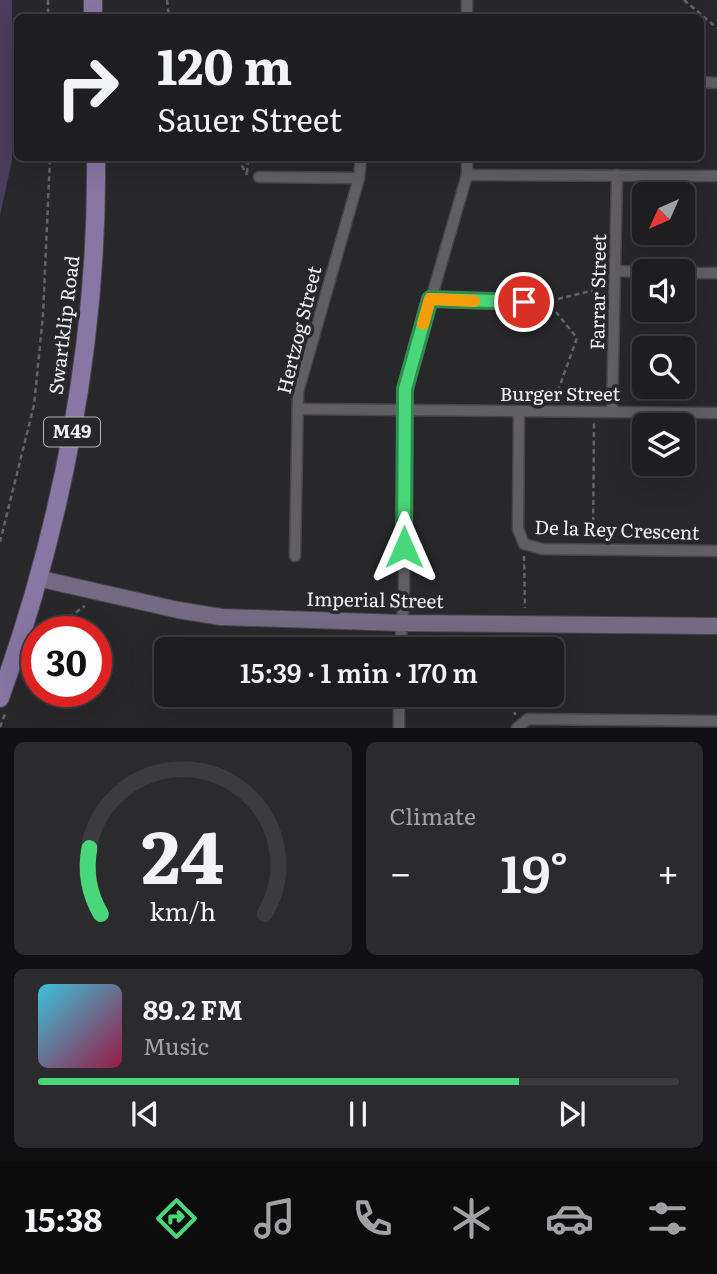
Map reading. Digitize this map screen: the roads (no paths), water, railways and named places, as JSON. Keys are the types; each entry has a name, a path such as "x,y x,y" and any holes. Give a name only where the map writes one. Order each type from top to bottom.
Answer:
{"main road":[{"name":"Swartklip Road","path":"0,698 37,578 68,455 81,377 97,218 96,161"}],"street":[{"name":"Hertzog Street","path":"295,556 301,382 359,178 361,161"},
{"path":"400,637 404,597 405,389 467,175 467,161"},
{"path":"467,175 717,176"},
{"name":"Farrar Street","path":"612,411 617,289 617,175"},
{"path":"259,177 359,178"},
{"path":"617,271 632,272"},
{"path":"695,272 717,273"},
{"path":"430,299 548,302"},
{"name":"Burger Street","path":"298,409 717,412"},
{"name":"De la Rey Crescent","path":"519,411 518,529 524,544 542,549 717,551"},
{"name":"Imperial Street","path":"37,578 199,614 401,622 717,626"},
{"path":"398,728 399,707"},
{"path":"519,726 528,719 717,722"}]}
